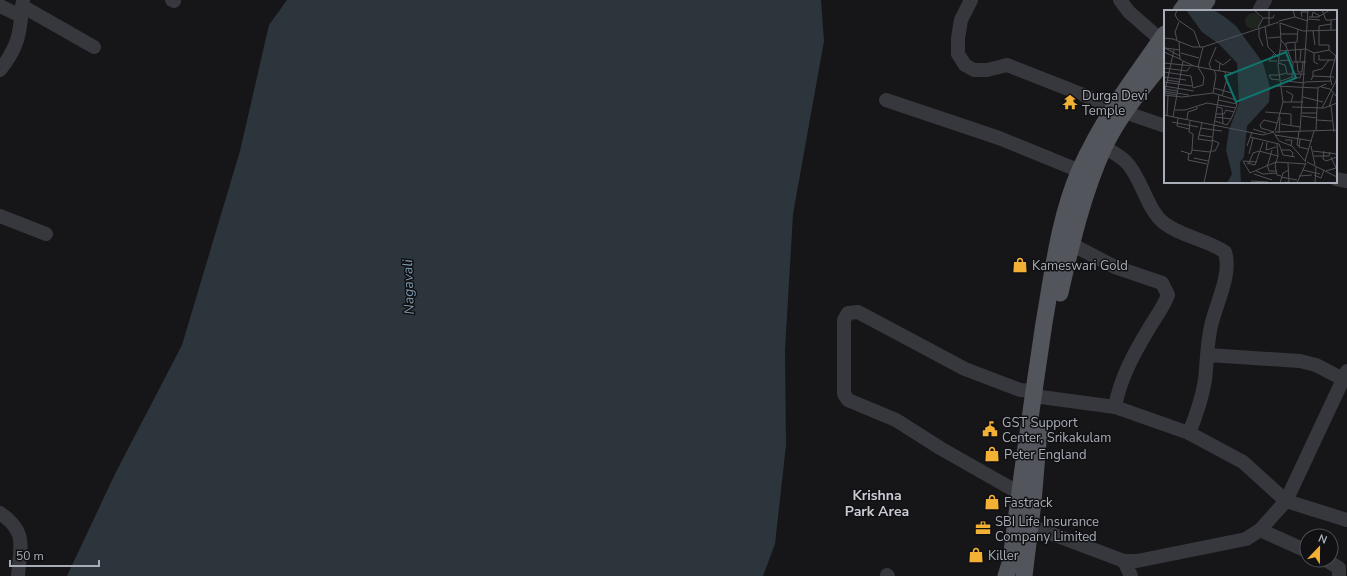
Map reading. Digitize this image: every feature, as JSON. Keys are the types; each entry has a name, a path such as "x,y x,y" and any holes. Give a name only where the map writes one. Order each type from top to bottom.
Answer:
{"main road":[{"path":"1182,10 1189,0"},
{"path":"1200,10 1207,0"},
{"path":"1024,576 1031,526 1037,394 1072,244 1091,179 1119,109 1163,37"},
{"path":"1006,576 1011,560 1019,493 1037,394 1058,241 1068,203 1096,135 1164,61"}],"street":[{"path":"971,0 961,20 958,38 958,54 965,65 974,70 987,70 1007,65 1164,126"},
{"path":"1120,0 1129,12 1163,37"},
{"path":"1260,10 1265,0"},
{"path":"0,6 22,7 94,47"},
{"path":"0,70 13,53 18,39 22,7"},
{"path":"886,100 999,138 1080,171"},
{"path":"1104,146 1126,162 1163,222 1175,230 1201,242 1216,246 1225,252 1227,260 1222,287 1210,327 1208,356 1198,409 1189,433"},
{"path":"1337,179 1347,181"},
{"path":"0,216 46,234"},
{"path":"1072,244 1115,267 1162,283 1168,295 1164,305 1133,355 1118,388 1116,407"},
{"path":"1019,493 940,448 896,420 848,400 844,394 844,320 848,313 858,312 965,369 1020,390 1116,407 1189,433 1243,462 1286,500 1347,520"},
{"path":"1031,526 1124,561 1137,561 1246,539 1260,530 1286,500 1345,375 1300,361 1208,356"},
{"path":"0,513 10,520 19,531 21,541 18,576"},
{"path":"1260,530 1299,547"},
{"path":"1124,561 1131,576"}],"water":[{"name":"Nagavali","path":"287,0 821,0 824,41 793,214 785,350 786,445 775,544 763,576 67,576 115,474 182,345 240,151 269,25"}],"place":[{"name":"Durga Devi Temple","path":"1070,102"},
{"name":"Kameswari Gold","path":"1020,265"},
{"name":"GST Support Center, Srikakulam","path":"990,429"},
{"name":"Peter England","path":"992,454"},
{"name":"Fastrack","path":"992,502"},
{"name":"SBI Life Insurance Company Limited","path":"983,528"},
{"name":"Killer","path":"976,555"}],"district":[{"name":"Krishna Park Area","path":"877,504"}]}
